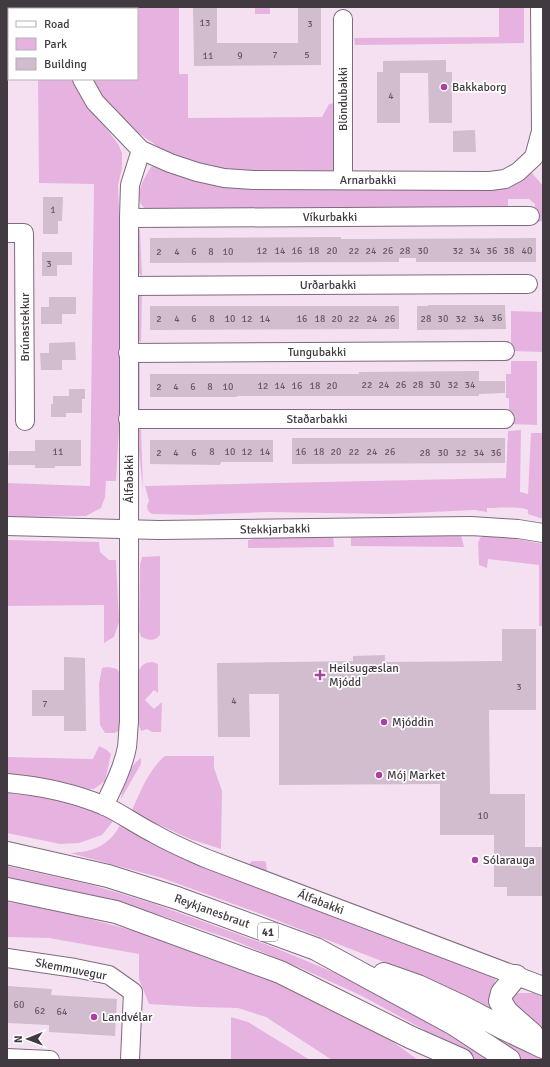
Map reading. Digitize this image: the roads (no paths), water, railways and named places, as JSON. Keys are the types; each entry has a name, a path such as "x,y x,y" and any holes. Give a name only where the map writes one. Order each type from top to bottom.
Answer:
{"highway":[{"name":"Reykjanesbraut","path":"7,853 108,876 177,898 316,949 454,1024 509,1060"},
{"path":"7,889 116,912 280,972 410,1037 462,1060"},
{"path":"316,949 418,986 543,1046"},
{"path":"516,976 502,992 500,1001 507,1012 543,1046"},
{"path":"410,1037 431,1060"}],"street":[{"name":"Arnarbakki","path":"83,80 95,102 141,150 170,163 197,172 224,178 253,180 490,181 505,179 518,172 534,157 541,131 540,7"},
{"name":"Blöndubakki","path":"343,19 343,180"},
{"name":"Álfabakki","path":"104,806 119,774 127,747 129,722 129,218 130,185 141,150"},
{"name":"Víkurbakki","path":"129,218 530,216"},
{"name":"Brúnastekkur","path":"16,233 25,421"},
{"name":"Urðarbakki","path":"128,286 528,284"},
{"name":"Tungubakki","path":"128,353 506,351"},
{"name":"Staðarbakki","path":"128,420 505,419"},
{"name":"Stekkjarbakki","path":"7,526 129,530 472,526 518,529 543,533"},
{"name":"Álfabakki","path":"7,783 64,792 104,806 123,815 158,836 198,855 543,986"},
{"name":"Skemmuvegur","path":"7,958 75,968 109,975 134,992 130,1060"},
{"path":"7,1058 50,1060"}],"place":[{"name":"Bakkaborg","path":"444,87"},
{"name":"Heilsugæslan Mjódd","path":"320,675"},
{"name":"Mjóddin","path":"384,722"},
{"name":"Mój Market","path":"379,775"},
{"name":"Sólarauga","path":"475,860"},
{"name":"Landvélar","path":"94,1017"}]}
